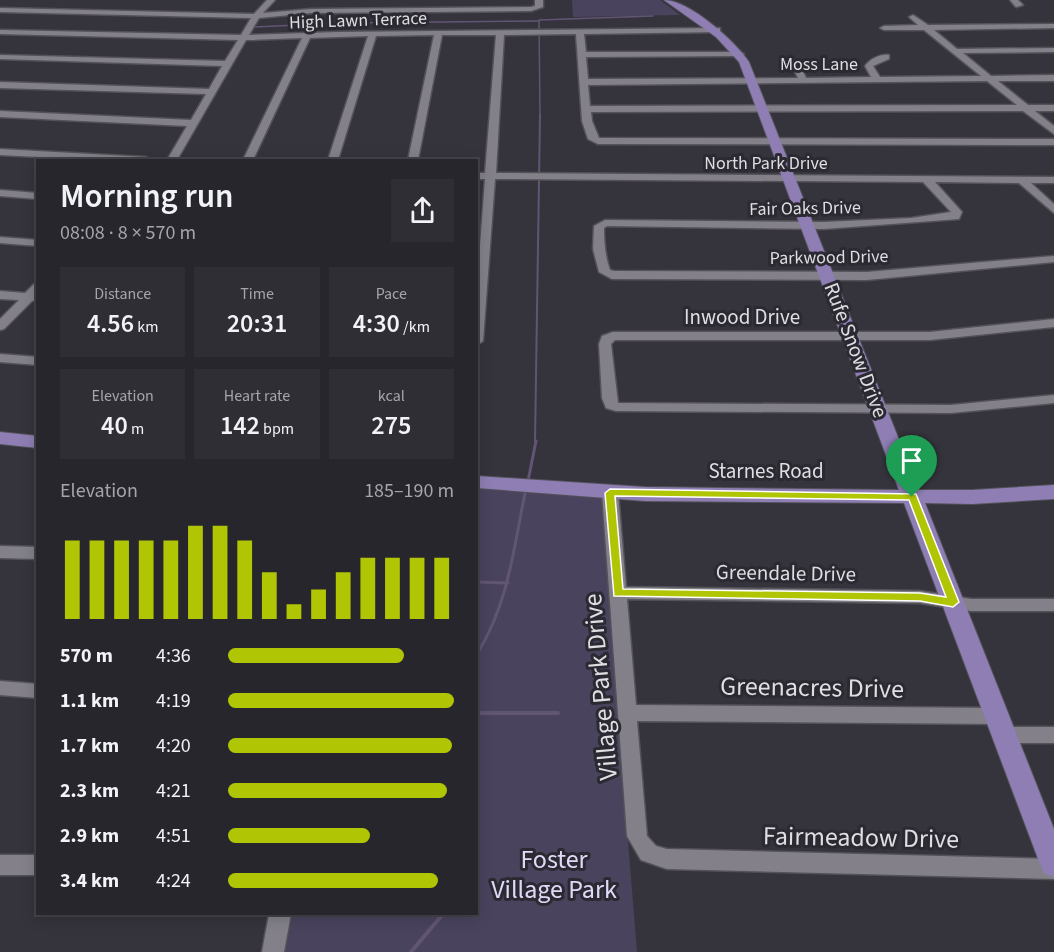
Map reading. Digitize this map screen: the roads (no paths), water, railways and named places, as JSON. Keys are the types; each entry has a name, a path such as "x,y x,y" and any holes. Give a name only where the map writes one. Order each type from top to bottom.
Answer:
{"main road":[{"name":"Rufe Snow Drive","path":"669,0 717,30 733,44 752,80 1054,864"},
{"path":"0,438 36,442"},
{"name":"Starnes Road","path":"478,482 610,493 972,497 1054,492"}],"street":[{"path":"56,10 66,0"},
{"path":"173,159 256,16 271,0"},
{"path":"333,12 338,0"},
{"path":"401,11 404,0"},
{"path":"122,11 130,4"},
{"path":"0,10 194,11 256,16 538,4"},
{"path":"913,17 1054,131"},
{"path":"884,28 1054,26"},
{"name":"High Lawn Terrace","path":"0,32 243,38 373,34 717,30"},
{"path":"580,32 586,109 591,136 598,141 1054,142"},
{"path":"413,159 438,33"},
{"path":"478,314 482,227 490,177 500,33"},
{"path":"333,159 373,34"},
{"path":"248,159 307,36"},
{"path":"956,51 1054,50"},
{"path":"581,55 740,54"},
{"path":"0,57 227,64"},
{"path":"877,80 869,66 886,57"},
{"path":"795,63 802,80"},
{"name":"Moss Lane","path":"583,82 1054,78"},
{"path":"0,85 211,92"},
{"path":"586,109 1054,108"},
{"path":"0,114 193,123"},
{"path":"0,152 129,159"},
{"name":"North Park Drive","path":"478,177 1054,180"},
{"name":"Fair Oaks Drive","path":"605,272 598,243 599,226 605,223 807,225 955,217 957,212 927,180"},
{"path":"1022,180 1054,210"},
{"path":"0,194 36,196"},
{"path":"0,240 36,243"},
{"name":"Parkwood Drive","path":"605,272 612,275 827,277 909,274 1054,259"},
{"path":"0,295 33,297"},
{"path":"0,326 33,297"},
{"name":"Inwood Drive","path":"879,409 616,407 610,403 605,344 609,337 930,336 1054,323"},
{"path":"0,358 36,361"},
{"path":"879,409 971,408 1054,399"},
{"name":"Village Park Drive","path":"610,493 637,836 642,847 649,854 668,859"},
{"path":"0,552 36,553"},
{"name":"Greendale Drive","path":"618,593 920,597 971,605 1054,605"},
{"path":"0,688 36,691"},
{"name":"Greenacres Drive","path":"628,713 1000,725 1054,735"},
{"name":"Fairmeadow Drive","path":"668,859 1054,869"},
{"path":"0,864 36,865"},
{"path":"273,952 280,915"}],"waterway":[{"path":"540,115 539,20 653,16"},
{"path":"254,27 341,23 539,21"},
{"path":"535,442 540,115"},
{"path":"528,481 536,441"},
{"path":"506,583 526,488"},
{"path":"478,582 506,583"},
{"path":"478,652 488,635 506,583"},
{"path":"478,713 558,713"},
{"path":"411,952 442,915"}],"park label":[{"name":"Foster Village Park","path":"554,874"}]}
